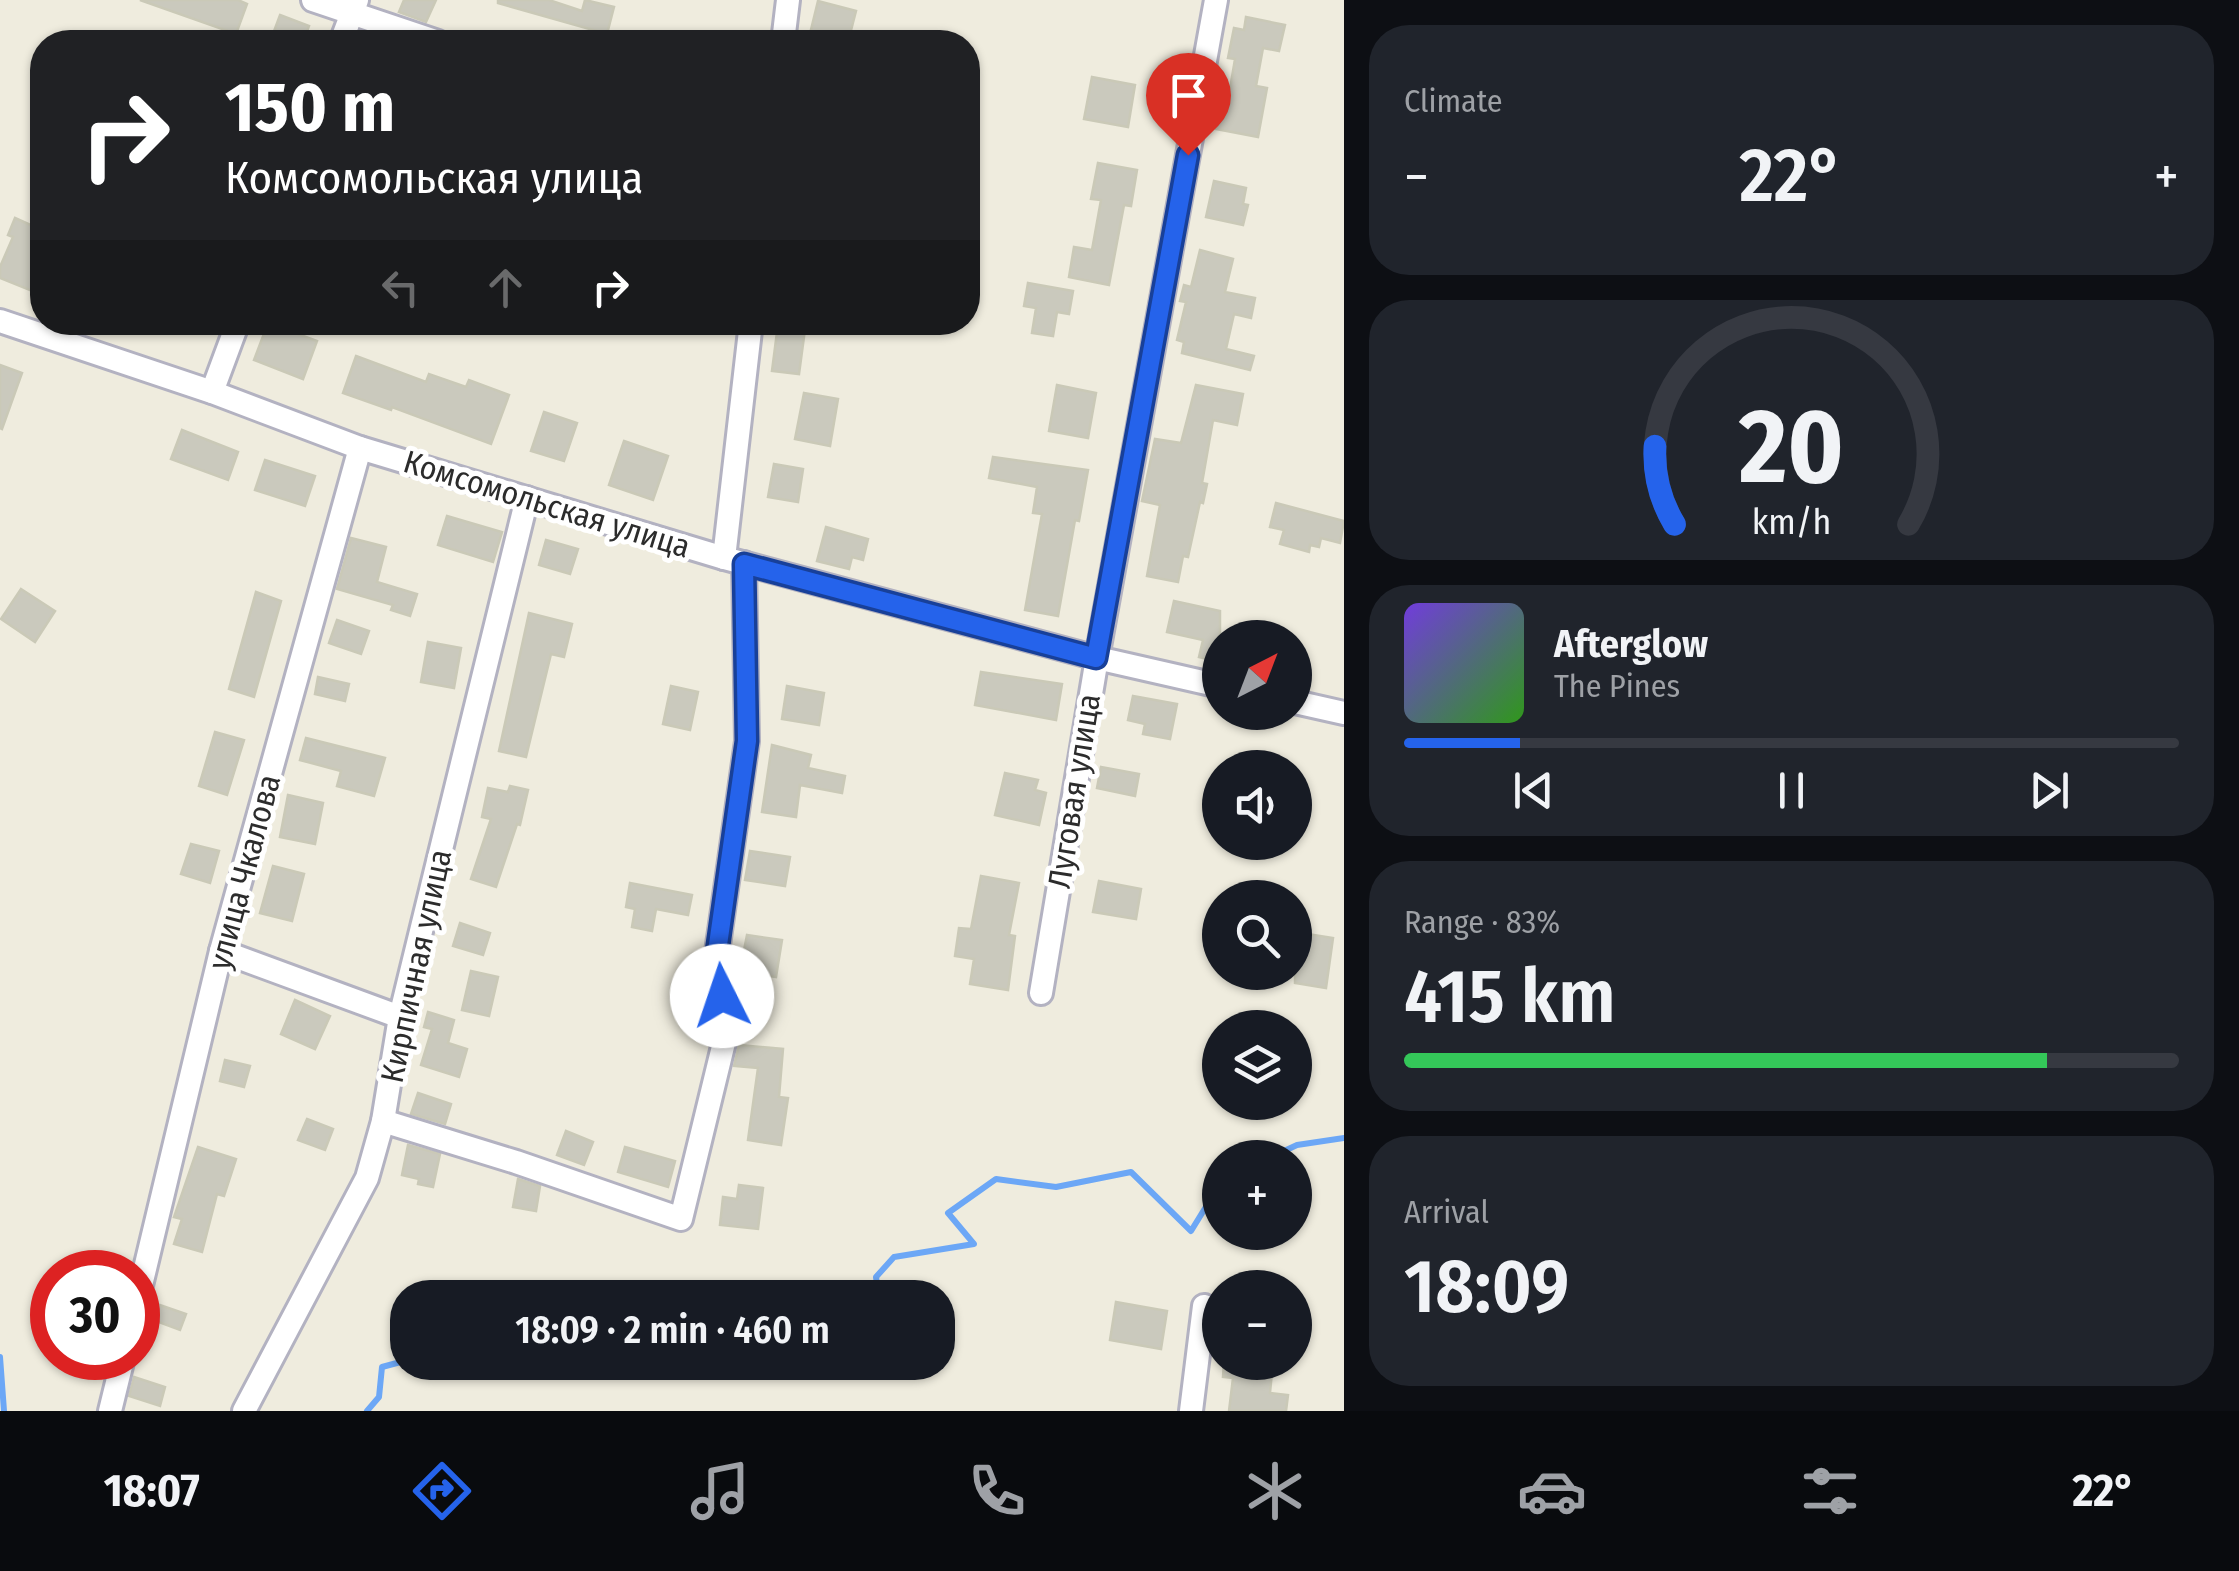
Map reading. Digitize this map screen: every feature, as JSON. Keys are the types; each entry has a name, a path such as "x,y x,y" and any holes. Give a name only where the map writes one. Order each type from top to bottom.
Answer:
{"street":[{"path":"313,0 354,6 410,30"},
{"path":"784,30 788,0"},
{"name":"Луговая улица","path":"1041,993 1096,658 1216,0"},
{"path":"346,30 354,6"},
{"name":"Комсомольская улица","path":"0,320 30,330"},
{"name":"Комсомольская улица","path":"44,335 360,448 734,561 1096,658 1202,682"},
{"path":"212,392 233,335"},
{"path":"382,1121 681,1219 728,1026 715,966 747,741 734,561 750,335"},
{"name":"улица Чкалова","path":"150,1250 222,951 360,448"},
{"name":"Кирпичная улица","path":"244,1411 366,1178 382,1121 400,1018 527,498"},
{"path":"1312,706 1344,713"},
{"path":"222,951 400,1018"},
{"path":"1191,1411 1202,1322"},
{"path":"110,1411 118,1380"}],"building":[{"path":"140,0 238,0 247,4 237,30 225,30"},
{"path":"404,0 436,0 426,22 399,12"},
{"path":"549,0 582,11 585,0 614,7 608,30 593,30 498,3"},
{"path":"818,1 856,11 851,30 811,30"},
{"path":"280,15 309,26 308,30 274,30"},
{"path":"1246,17 1285,25 1279,51 1263,48 1256,86 1267,88 1258,137 1216,129 1220,106 1227,107 1235,59 1228,58 1234,28 1244,30"},
{"path":"1092,77 1135,85 1128,127 1084,119"},
{"path":"1098,163 1137,170 1131,206 1124,205 1109,285 1069,277 1074,247 1092,250 1101,200 1091,199"},
{"path":"1214,181 1246,188 1243,204 1248,205 1243,225 1206,217"},
{"path":"15,218 30,225 30,290 0,278 0,267 13,237 8,235"},
{"path":"1200,250 1233,259 1225,292 1255,298 1251,318 1234,314 1226,349 1254,356 1250,370 1182,353 1184,342 1177,340 1186,302 1180,301 1184,285 1191,287"},
{"path":"1028,283 1073,291 1069,314 1057,312 1053,336 1032,333 1036,308 1024,306"},
{"path":"263,335 301,335 317,341 303,379 254,360"},
{"path":"777,335 804,335 799,374 772,371"},
{"path":"356,356 426,382 429,374 466,387 469,380 509,395 491,444 343,393"},
{"path":"0,365 22,373 2,429 0,428"},
{"path":"1057,385 1096,393 1088,438 1049,431"},
{"path":"1196,385 1243,394 1237,425 1213,420 1202,483 1207,484 1203,503 1200,502 1188,557 1183,556 1178,582 1147,576 1160,505 1142,501 1155,439 1181,443"},
{"path":"804,393 838,399 830,446 795,439"},
{"path":"544,412 577,423 564,461 531,451"},
{"path":"182,430 238,452 228,480 171,459"},
{"path":"624,441 668,456 653,500 609,485"},
{"path":"993,457 1088,470 1058,616 1025,610 1042,514 1033,513 1037,487 989,478"},
{"path":"265,460 315,476 305,506 255,490"},
{"path":"774,464 803,469 798,502 768,497"},
{"path":"1276,503 1344,521 1340,543 1321,538 1319,547 1310,545 1309,552 1280,544 1284,530 1270,527"},
{"path":"447,516 502,532 493,562 438,545"},
{"path":"826,527 868,539 863,560 852,557 849,569 817,561"},
{"path":"351,538 386,547 377,582 417,594 410,616 391,610 393,605 337,589"},
{"path":"546,540 578,549 570,574 539,565"},
{"path":"21,589 55,611 35,642 1,619"},
{"path":"256,592 281,601 254,697 229,689"},
{"path":"1174,601 1220,611 1220,620 1202,620 1202,640 1167,632"},
{"path":"529,613 572,624 564,657 551,654 526,757 499,751"},
{"path":"337,620 369,631 361,654 329,643"},
{"path":"428,642 461,648 454,688 421,682"},
{"path":"981,672 1062,684 1056,720 975,705"},
{"path":"318,677 349,684 345,701 315,694"},
{"path":"671,686 698,692 690,730 663,724"},
{"path":"787,686 824,693 819,725 782,719"},
{"path":"1133,696 1177,704 1170,739 1143,734 1145,724 1128,720"},
{"path":"215,732 244,740 227,795 199,786"},
{"path":"306,738 385,758 374,796 337,786 341,771 300,760"},
{"path":"772,745 811,755 808,768 845,776 842,793 800,785 796,817 762,812"},
{"path":"1101,767 1139,774 1135,796 1097,788"},
{"path":"1005,773 1038,780 1035,790 1046,793 1039,825 995,815"},
{"path":"510,786 528,790 520,825 517,824 496,887 471,879 491,819 482,817 488,788 508,792"},
{"path":"288,795 323,803 315,844 280,837"},
{"path":"191,844 219,851 210,883 181,874"},
{"path":"750,851 790,857 785,886 745,880"},
{"path":"273,866 304,874 292,921 260,913"},
{"path":"981,876 1019,883 1009,935 1015,936 1008,990 970,984 974,959 955,956 959,928 971,929"},
{"path":"1099,881 1141,889 1136,919 1093,912"},
{"path":"630,883 692,895 688,915 656,909 652,931 632,927 635,909 626,907"},
{"path":"460,923 490,933 483,955 453,946"},
{"path":"747,935 782,940 776,977 740,971"},
{"path":"1312,935 1333,938 1326,988 1312,986"},
{"path":"471,971 498,977 489,1016 462,1010"},
{"path":"295,1000 330,1016 315,1049 281,1034"},
{"path":"428,1012 454,1020 448,1043 467,1049 459,1077 421,1065 432,1029 424,1027"},
{"path":"739,1045 783,1049 779,1097 788,1098 781,1145 748,1140 758,1068 734,1066"},
{"path":"225,1060 250,1066 244,1087 220,1081"},
{"path":"418,1093 451,1104 445,1124 411,1114"},
{"path":"307,1119 333,1129 325,1150 298,1140"},
{"path":"566,1131 593,1142 584,1165 557,1155"},
{"path":"408,1145 440,1154 433,1187 402,1175"},
{"path":"198,1147 236,1159 224,1196 217,1194 202,1252 174,1244 182,1219 174,1217"},
{"path":"625,1147 675,1161 668,1187 618,1172"},
{"path":"518,1179 540,1186 536,1211 513,1207"},
{"path":"739,1185 763,1188 758,1229 720,1225 723,1197 737,1199"},
{"path":"1116,1302 1167,1311 1161,1349 1110,1340"},
{"path":"160,1305 186,1314 180,1330 160,1322"},
{"path":"133,1380 165,1387 160,1406 129,1396"},
{"path":"1233,1380 1271,1380 1270,1393 1288,1395 1286,1411 1229,1411"}],"waterway":[{"path":"1312,1143 1344,1138"},
{"path":"876,1280 894,1257 974,1244 948,1213 996,1179 1056,1187 1131,1172 1191,1231 1202,1213"},
{"path":"0,1357 4,1411"},
{"path":"367,1411 379,1397 382,1367 390,1365"}],"route":[{"path":"722,996 715,966 747,741 744,564 1096,658 1188,155"}]}
